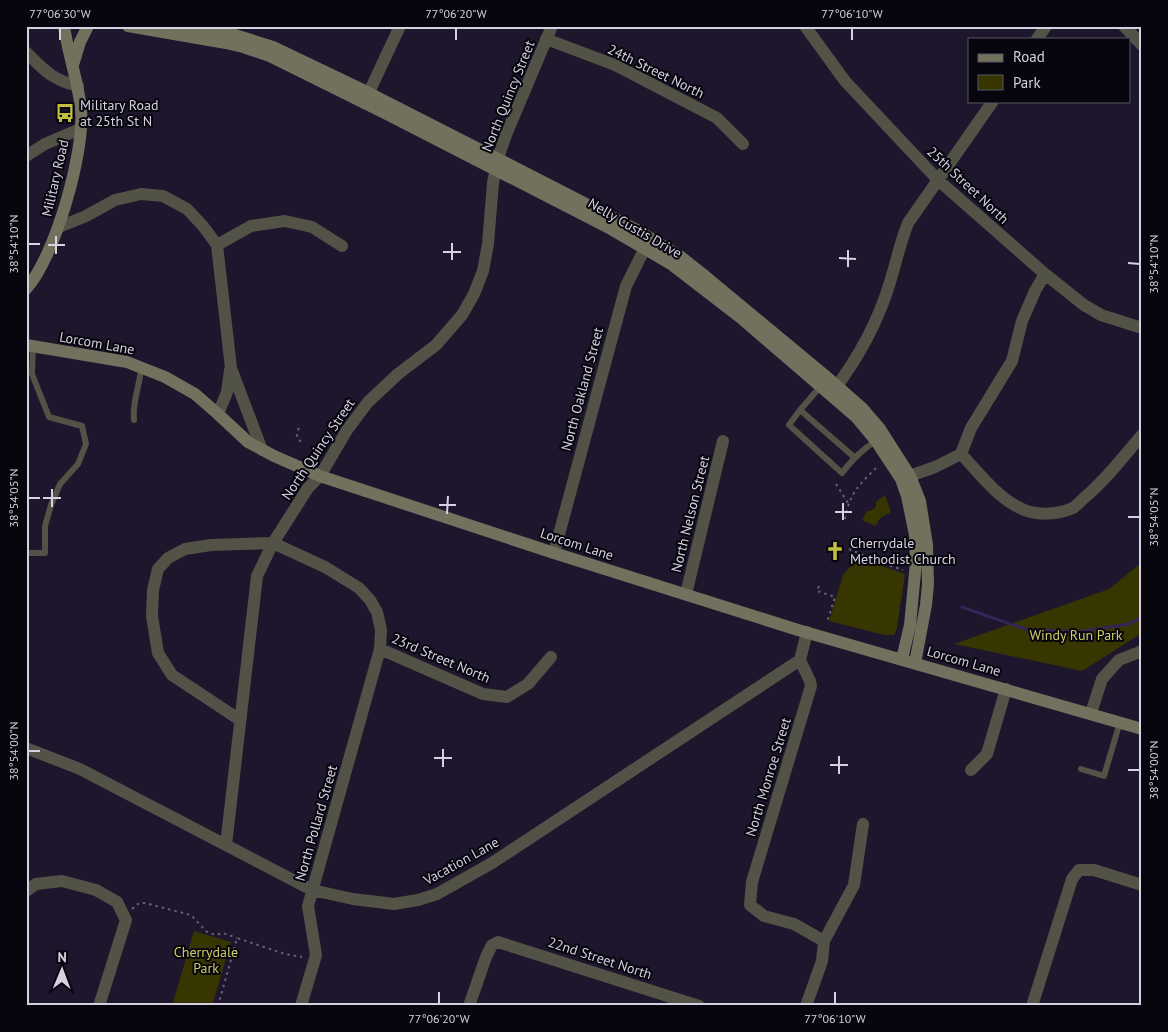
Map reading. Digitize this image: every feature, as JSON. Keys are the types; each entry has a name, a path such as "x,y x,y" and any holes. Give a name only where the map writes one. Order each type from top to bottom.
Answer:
{"street":[{"name":"Military Road","path":"26,289 32,283 48,256 59,228 74,170 80,129 81,111 78,86 64,26"},
{"path":"72,65 88,26"},
{"name":"Nelly Custis Drive","path":"128,26 235,35 367,98 648,243 681,258 705,276 829,386 876,441 905,478 920,501 927,553 926,604 915,663"},
{"path":"367,98 400,26"},
{"name":"North Quincy Street","path":"226,845 257,576 273,543 308,488 320,476 346,430 368,402 398,374 436,346 462,315 474,294 483,271 488,244 497,164 506,135 552,26"},
{"name":"25th Street North","path":"805,26 845,81 938,180 1045,274 1084,305 1101,314 1142,328"},
{"path":"1038,38 1046,26"},
{"path":"1124,26 1142,45"},
{"name":"24th Street North","path":"546,39 615,65 717,118 743,144"},
{"path":"26,52 43,69 61,82 78,86"},
{"path":"829,386 849,370 873,326 890,283 901,240 908,224 992,102"},
{"path":"26,156 45,144 80,129"},
{"path":"59,228 115,200 141,194 163,196 187,208 217,245 231,368 262,450"},
{"path":"217,245 251,226 285,221 312,227 342,246"},
{"name":"North Oakland Street","path":"554,553 626,286 648,243"},
{"path":"905,478 935,467 960,454 971,428 1012,361 1022,321 1035,291 1045,274"},
{"name":"Lorcom Lane","path":"29,346 112,359 142,366 195,394 248,442 320,476 554,553 807,632 1142,729"},
{"path":"218,414 227,392 231,368"},
{"name":"Nelly Custis Drive","path":"829,386 862,408 880,429 905,478 915,535 916,562 910,625 902,659"},
{"path":"960,454 1005,498 1020,508 1044,514 1074,507 1097,487 1142,435"},
{"name":"North Nelson Street","path":"686,594 723,440"},
{"name":"23rd Street North","path":"240,720 172,675 158,653 152,616 153,590 158,569 168,558 185,549 212,545 273,543 325,567 359,588 370,600 377,612 381,630 380,649 483,694 507,697 528,684 551,657"},
{"path":"800,660 807,632"},
{"name":"North Pollard Street","path":"301,1006 316,955 308,906 380,649"},
{"path":"1091,713 1102,679 1119,660 1142,651"},
{"name":"Vacation Lane","path":"26,748 80,769 312,890 353,899 394,904 418,900 437,894 492,863 800,660"},
{"name":"North Monroe Street","path":"800,660 811,686 752,882 750,905 764,916 794,924 824,941"},
{"path":"970,770 987,754 1006,689"},
{"path":"806,1006 822,961 824,941 854,885 864,824"},
{"path":"1032,1006 1072,879 1079,870 1094,870 1142,885"},
{"path":"26,891 36,884 62,881 96,890 117,902 126,920 99,1006"},
{"name":"22nd Street North","path":"470,1006 486,957 492,945 498,942 700,1006"}],"lane":[{"path":"26,553 45,553 45,526 51,505 60,484 78,464 86,444 82,426 49,417 32,374 29,346"},
{"path":"134,420 134,403 141,380 142,366"},
{"path":"829,386 800,410 789,425 842,473 854,457 876,441"},
{"path":"800,410 854,457"},
{"path":"1080,769 1104,776 1120,722"}],"path":[{"path":"299,428 296,436 302,443"},
{"path":"845,519 848,503 857,488 877,467"},
{"path":"836,484 848,503"},
{"path":"849,549 865,556 865,558 906,571"},
{"path":"819,586 818,591 835,597 827,622"},
{"path":"135,907 139,903 145,903 191,915 207,932 216,935 223,933 285,954 315,960"},
{"path":"218,1006 237,938"}],"green space":[{"path":"885,495 891,512 880,518 876,526 862,520 867,511 876,507 876,502"},
{"path":"855,556 905,574 897,628 894,635 884,635 829,621 843,575 851,566"},
{"name":"Windy Run Park","path":"1142,562 1142,633 1082,671 954,644 1109,589"},
{"name":"Cherrydale Park","path":"194,931 231,942 212,1006 172,1006"}],"waterway":[{"path":"962,607 1025,629 1077,632 1129,624 1142,617"}],"place":[{"name":"Military Road at 25th St N","path":"65,113"},
{"name":"Cherrydale Methodist Church","path":"835,551"}]}
